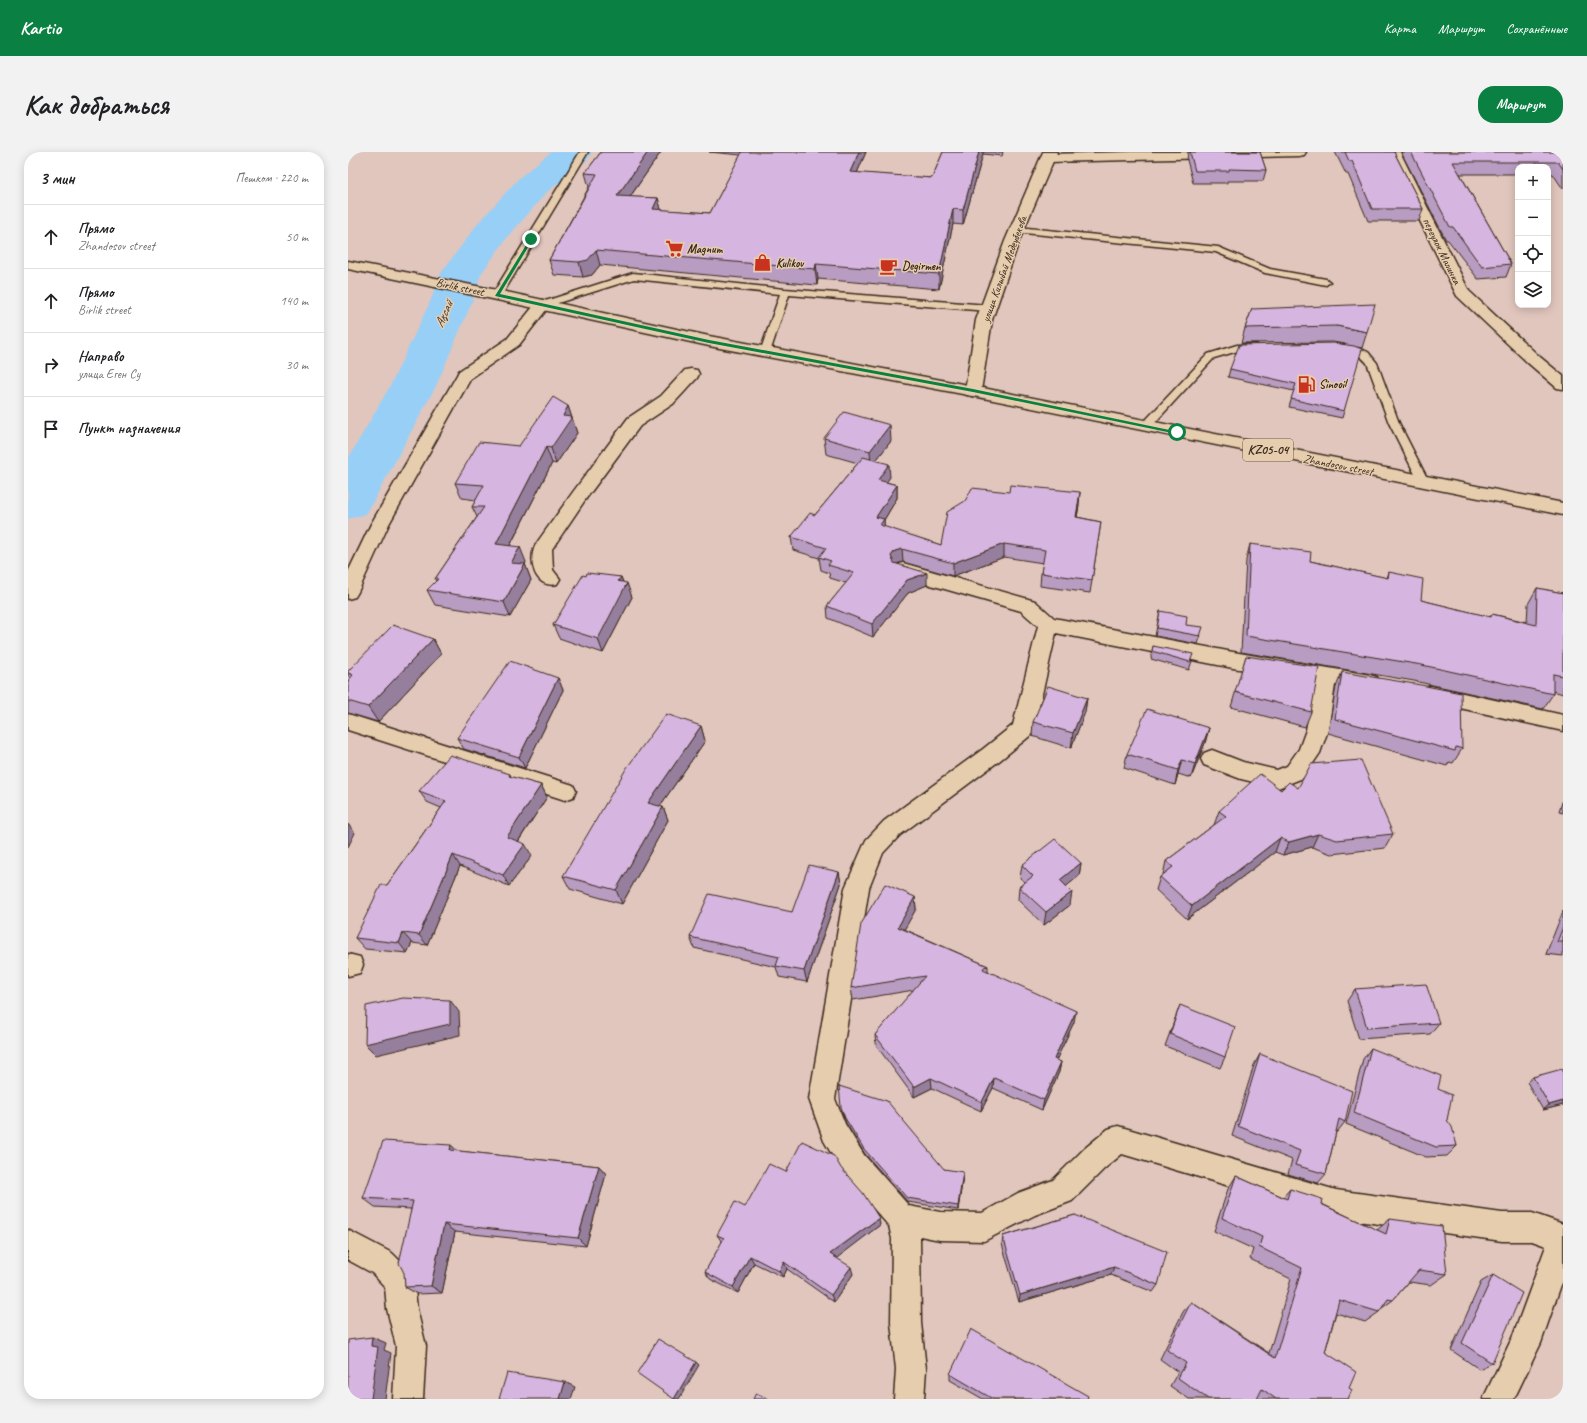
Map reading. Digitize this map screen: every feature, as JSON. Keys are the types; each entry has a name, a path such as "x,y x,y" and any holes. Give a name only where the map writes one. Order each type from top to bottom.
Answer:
{"street":[{"path":"1049,155 1300,152"},
{"name":"переулок Малинка","path":"1393,152 1462,293 1534,360 1563,384"},
{"name":"улица Килыбай Медеубекова","path":"973,391 984,320 1017,230 1049,155"},
{"name":"Birlik street","path":"348,265 403,275 765,352 973,391"},
{"path":"348,592 380,524 459,384 466,375 513,342 542,305"},
{"path":"550,580 543,572 542,549 634,422 667,400 691,374"},
{"name":"Zhandosov street","path":"973,391 1563,509"},
{"path":"903,570 1028,606 1048,624 1233,660 1392,687"},
{"path":"909,1399 912,1369 906,1323 906,1239 900,1219 854,1165 834,1132 822,1099 857,888 874,847 892,828 991,755 1023,728 1048,624"},
{"path":"1212,759 1241,770 1278,779 1295,772 1309,753 1317,730 1326,687 1325,675"},
{"path":"1414,690 1563,723"},
{"path":"348,722 566,791"},
{"path":"900,1219 940,1226 984,1227 1028,1203 1062,1191 1094,1159 1118,1139 1336,1204 1502,1227 1532,1228 1563,1238 1526,1343 1498,1399"},
{"path":"348,1244 382,1263 399,1280 402,1309 411,1346 408,1399"}],"lane":[{"path":"496,295 584,152"},
{"path":"1017,230 1218,250 1268,272 1326,282"},
{"path":"542,305 633,276 785,292 988,308"},
{"path":"765,352 785,292"},
{"path":"1332,346 1354,349 1365,354 1372,364 1394,423 1424,482"},
{"path":"1146,426 1211,356 1237,348 1268,347"}],"building":[{"path":"601,152 648,152 617,196 658,198 653,209 710,213 742,152 859,152 850,172 932,178 943,152 979,152 963,210 953,209 939,274 816,264 815,269 596,250 588,260 579,262 549,260 597,174 585,173"},
{"path":"1190,152 1260,152 1266,170 1229,169 1229,171 1195,171"},
{"path":"1345,152 1394,152 1423,209 1372,209 1352,161 1349,161"},
{"path":"1411,152 1563,152 1563,169 1558,162 1453,162 1511,264 1482,267 1453,227 1450,227"},
{"path":"1375,304 1367,332 1337,326 1245,328 1252,309"},
{"name":"Sinooil","path":"1334,343 1354,346 1362,349 1344,411 1291,399 1296,384 1230,369 1239,345"},
{"path":"553,397 568,406 563,416 572,417 551,448 546,447 496,544 520,547 511,563 525,564 504,602 427,590 438,579 435,579 484,507 472,507 484,485 455,483 479,442 519,446"},
{"path":"844,412 890,425 870,451 824,438"},
{"path":"863,457 889,464 878,480 897,485 876,517 884,519 880,525 941,545 947,512 965,501 972,488 1009,492 1010,485 1080,492 1076,517 1101,522 1092,580 1041,573 1045,550 1004,544 953,563 902,549 895,551 891,556 894,563 927,573 907,580 872,624 827,606 854,573 828,565 831,561 819,557 826,548 791,537 810,513 815,515"},
{"path":"1250,544 1311,552 1310,561 1388,578 1389,572 1423,579 1421,600 1491,617 1492,614 1536,625 1537,588 1563,593 1563,676 1553,674 1553,694 1422,665 1246,636"},
{"path":"587,573 621,577 618,581 627,583 598,639 553,625 583,575 586,576"},
{"path":"1160,611 1187,616 1186,625 1203,627 1200,636 1157,628"},
{"path":"393,625 433,639 368,707 348,701 348,681 353,675 348,673 348,671"},
{"path":"1153,646 1193,654 1190,662 1152,651"},
{"path":"1246,656 1319,667 1311,712 1235,692"},
{"path":"510,661 558,678 519,757 457,738"},
{"path":"1342,672 1461,693 1462,749 1456,747 1455,751 1335,719"},
{"path":"1048,686 1087,698 1073,733 1033,722"},
{"path":"1147,709 1209,728 1195,764 1182,760 1178,770 1127,754"},
{"path":"666,714 701,726 648,803 663,807 616,890 563,876 626,769"},
{"path":"450,755 510,774 509,776 541,785 507,837 525,844 503,875 453,855 419,935 403,933 399,943 355,938 381,885 387,885 446,801 419,791"},
{"path":"1361,760 1393,834 1337,840 1318,834 1289,842 1280,838 1192,906 1160,877 1173,867 1166,861 1226,816 1219,811 1260,774 1281,790 1289,782 1298,788 1311,764"},
{"path":"1055,839 1081,863 1060,880 1072,892 1046,912 1019,887 1033,876 1022,865"},
{"path":"809,865 839,872 804,971 776,966 779,957 690,937 709,894 792,912"},
{"path":"885,884 915,897 898,927 988,966 984,967 983,969 1076,1011 1054,1059 1061,1062 1044,1100 994,1078 982,1102 931,1078 914,1087 875,1035 925,976 851,988 861,924"},
{"path":"1563,927 1563,942 1557,942"},
{"path":"1426,984 1439,1023 1367,1028 1355,989"},
{"path":"403,998 450,1000 450,1024 365,1044 366,1006"},
{"path":"1180,1005 1235,1027 1225,1057 1170,1034"},
{"path":"1371,1048 1441,1076 1438,1089 1452,1095 1447,1120 1452,1127 1457,1146 1436,1147 1354,1113"},
{"path":"1260,1054 1352,1091 1345,1122 1339,1119 1326,1174 1295,1165 1300,1151 1238,1126"},
{"path":"1562,1069 1563,1101 1549,1105 1533,1077"},
{"path":"839,1086 887,1101 944,1169 963,1172 958,1206 907,1198 864,1149 845,1118 841,1107"},
{"path":"383,1141 451,1145 450,1150 599,1166 578,1238 444,1224 431,1286 405,1287 404,1273 399,1263 413,1201 363,1198"},
{"path":"802,1141 834,1156 841,1168 863,1193 879,1218 830,1254 851,1267 831,1295 784,1262 779,1271 750,1256 733,1287 705,1272 724,1238 717,1235 735,1202 745,1207 769,1164 786,1172"},
{"path":"1236,1176 1287,1199 1290,1189 1322,1199 1321,1204 1386,1234 1390,1219 1442,1226 1447,1274 1419,1270 1393,1300 1388,1299 1379,1312 1339,1300 1325,1352 1356,1372 1349,1388 1352,1390 1348,1399 1276,1399 1262,1389 1257,1399 1208,1399 1178,1378 1186,1363 1167,1350 1191,1302 1275,1358 1302,1268 1259,1247 1262,1237 1222,1218"},
{"path":"1075,1215 1167,1252 1158,1285 1114,1267 1020,1295 1003,1236"},
{"path":"1493,1275 1522,1293 1492,1363 1462,1343"},
{"path":"971,1329 1088,1396 1087,1399 993,1399 950,1374"},
{"path":"372,1337 371,1346 378,1347 371,1399 348,1399 348,1340"},
{"path":"658,1339 696,1362 674,1399 637,1373"},
{"path":"507,1373 565,1382 560,1399 499,1399"},
{"path":"756,1393 769,1399 753,1399"}],"waterway":[{"name":"Ақсай","path":"348,502 413,386 451,302 461,273 493,230 533,185 574,152"}],"place":[{"name":"Magnum","path":"674,249"},
{"name":"Kulikov","path":"763,263"},
{"name":"Degirmen","path":"889,266"},
{"name":"Sinooil","path":"1306,384"}],"route":[{"path":"531,239 497,295 709,341 973,391 1177,432"}]}
